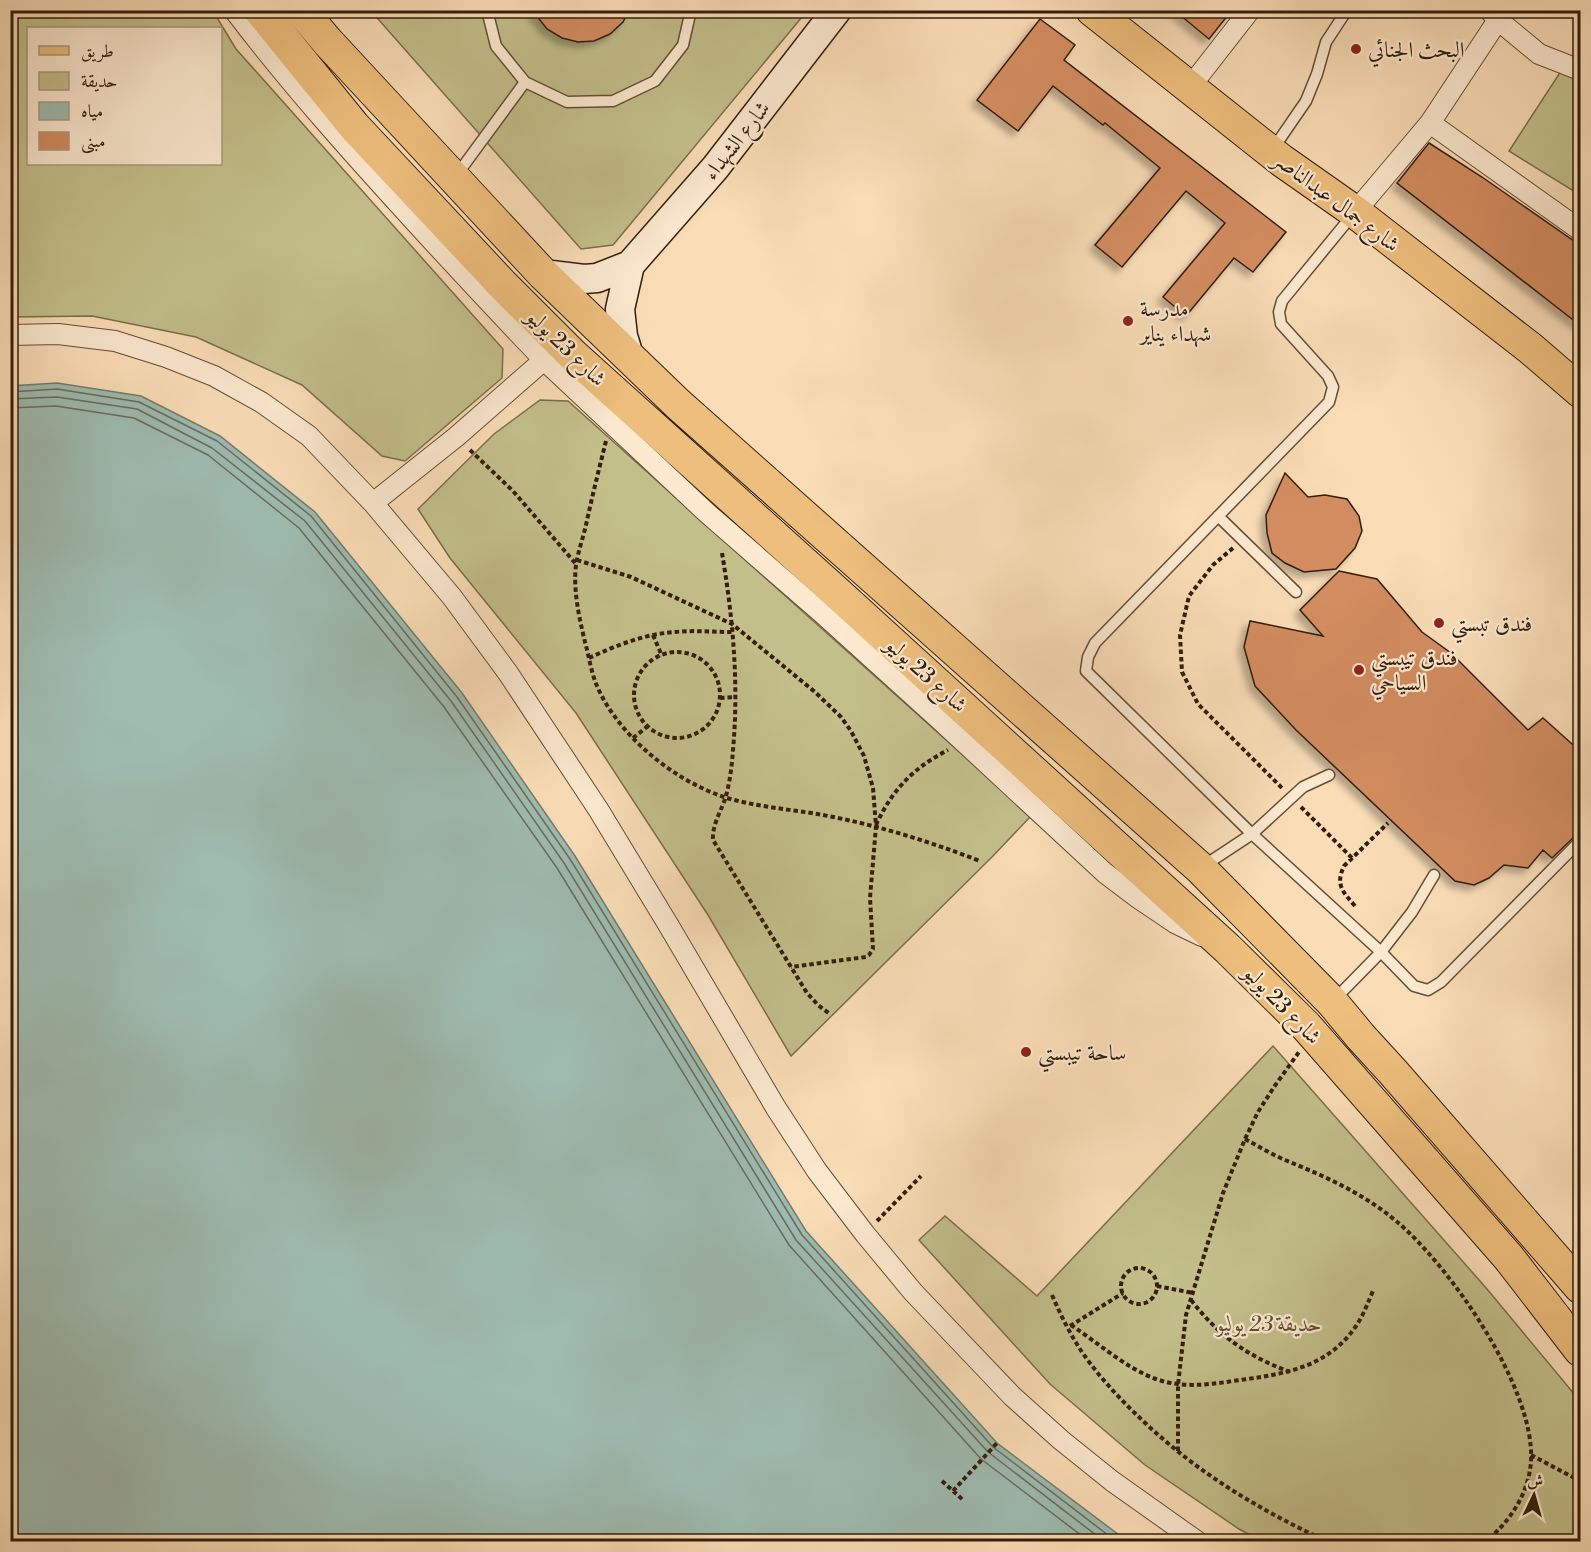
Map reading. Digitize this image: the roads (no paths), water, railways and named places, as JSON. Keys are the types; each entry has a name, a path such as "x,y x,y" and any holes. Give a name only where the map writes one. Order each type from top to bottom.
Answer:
{"main road":[{"name":"شارع 23 يوليو","path":"260,10 354,126 502,284 704,491 1228,949 1309,1030 1509,1258 1581,1350"},
{"name":"شارع 23 يوليو","path":"301,10 543,274 630,359 1200,868 1332,1002 1581,1287"},
{"name":"شارع جمال عبدالناصر","path":"1105,17 1271,152 1354,212 1530,348 1581,392"},
{"path":"1309,1030 1332,1002"}],"street":[{"path":"234,10 274,63 361,164 544,360 610,423 704,491 718,522 823,614 1104,873 1174,923 1228,949"},
{"name":"شارع الشهداء","path":"543,274 591,279 630,265 715,168 837,10"},
{"path":"1190,87 1250,10"},
{"path":"1354,212 1430,123 1494,15 1539,54 1581,70"},
{"path":"1430,123 1581,230"},
{"name":"شارع الشهداء","path":"630,265 620,309 623,336 630,359"},
{"path":"10,334 58,334 115,341 166,357 214,376 261,402 309,436 373,503 452,597 508,673 604,818 776,1107 818,1171 865,1234 913,1292 1012,1396 1112,1481 1198,1542"},
{"path":"373,503 456,437 544,360"}],"lane":[{"path":"487,10 496,46 525,82 567,102 613,101 655,81 683,45 691,10"},
{"path":"1271,152 1306,101 1326,42 1347,10"},
{"path":"454,179 525,82"},
{"path":"1354,212 1282,301 1279,312 1281,324 1328,376 1333,387 1329,402 1095,643 1088,657 1086,670 1252,834 1381,952 1414,986 1428,990 1441,982 1581,841"},
{"path":"1218,516 1296,592"},
{"path":"1200,868 1252,834 1303,787 1329,775"},
{"path":"1332,1002 1381,952 1412,912 1434,875"}],"water":[{"path":"57,383 141,396 220,436 315,512 462,693 575,856 806,1231 997,1443 1127,1541 11,1541 10,386"}],"place":[{"name":"البحث الجنائي","path":"1356,49"},
{"name":"مدرسة شهداء يناير","path":"1128,321"},
{"name":"فندق تبستي","path":"1439,623"},
{"name":"فندق تيبستي السياحي","path":"1359,670"},
{"name":"ساحة تيبستي","path":"1026,1052"}],"park label":[{"name":"حديقة 23 يوليو","path":"1269,1323"}]}
